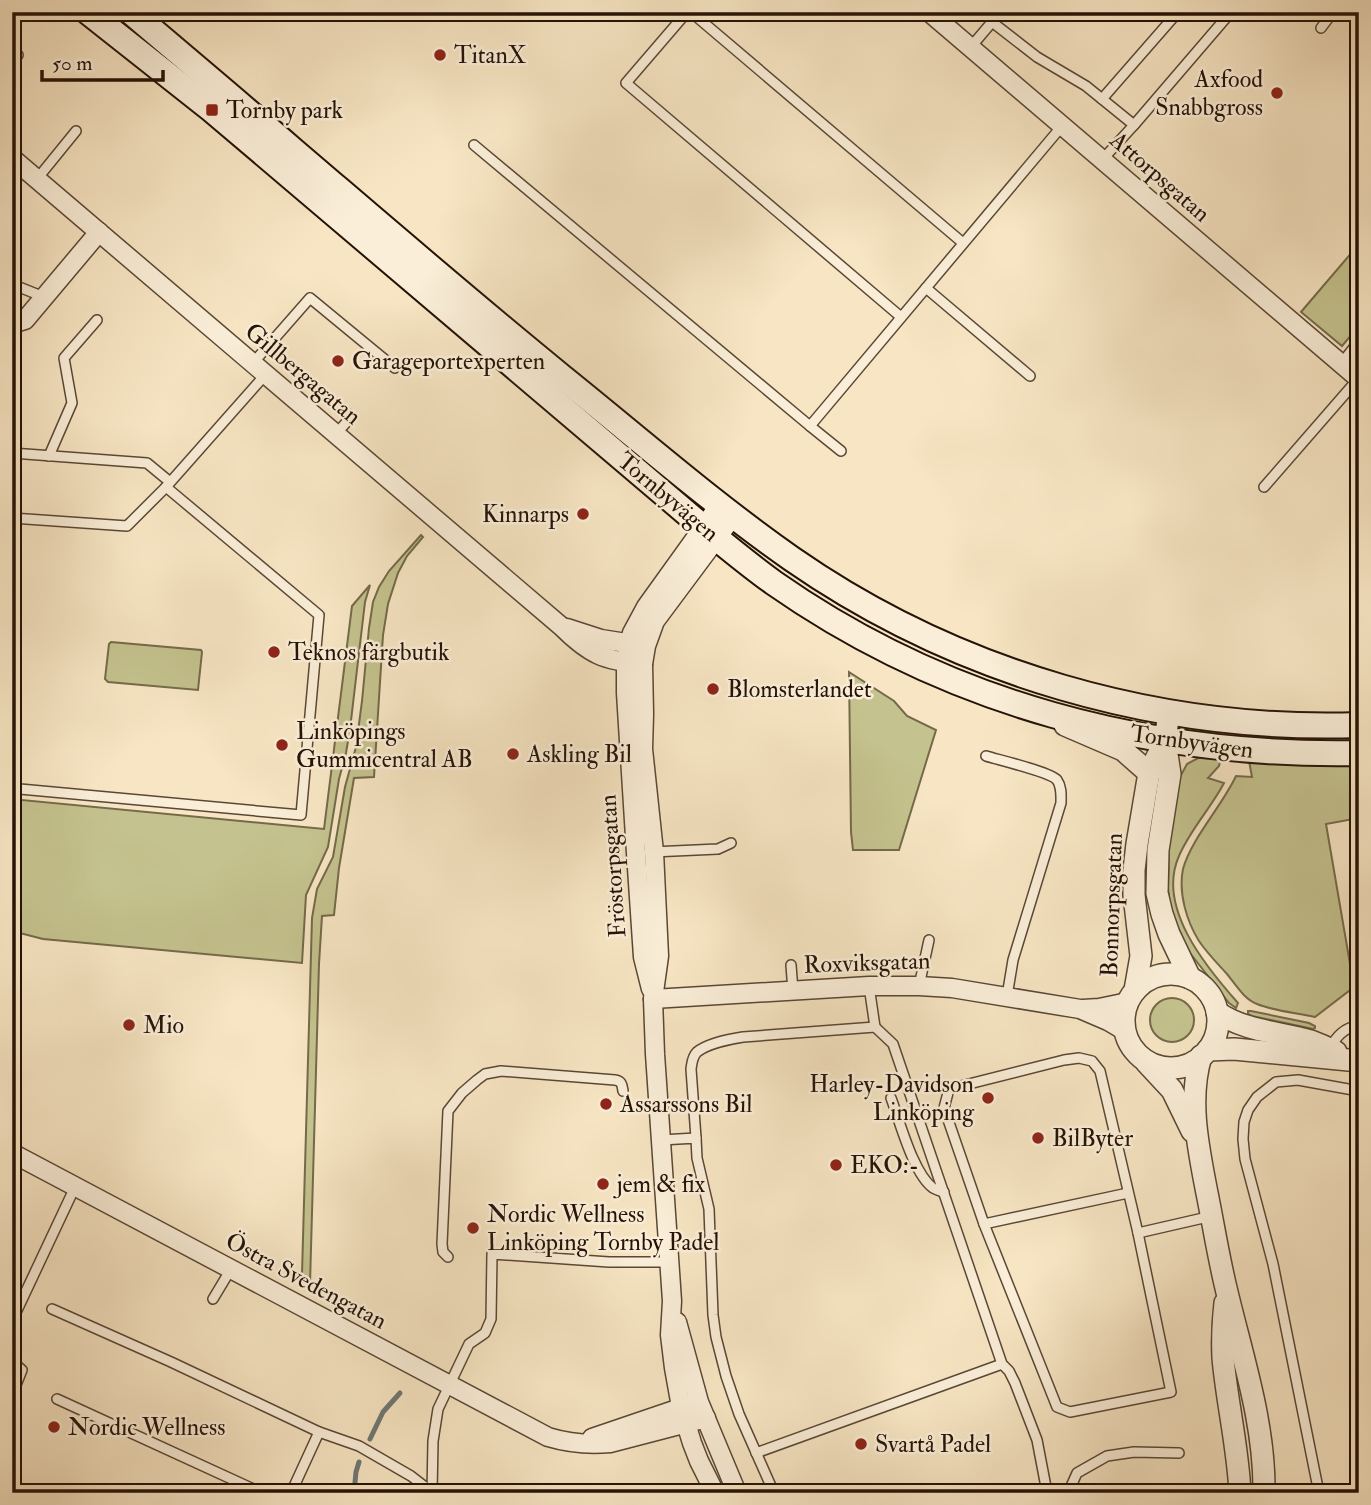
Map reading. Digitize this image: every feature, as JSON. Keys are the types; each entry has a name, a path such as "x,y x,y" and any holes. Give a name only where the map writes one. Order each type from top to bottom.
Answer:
{"main road":[{"name":"Tornbyvägen","path":"131,12 491,320 727,510 792,559 856,600 947,646 1048,684 1096,697 1169,712 1229,720 1282,724 1359,724"},
{"name":"Tornbyvägen","path":"96,15 212,110 710,533 774,583 843,626 925,668 980,691 1097,727 1165,741 1227,749 1283,754 1359,753"}],"street":[{"name":"Attorpsgatan","path":"940,16 971,48 1358,379"},
{"name":"Gillbergagatan","path":"12,158 562,626 580,645 606,659 634,664"},
{"path":"12,324 25,320 99,232"},
{"name":"Fröstorpsgatan","path":"715,1493 699,1461 686,1425 670,1335 672,1301 653,999 643,957 645,853 626,693 637,644 632,633 646,607 727,510"},
{"name":"Gillbergagatan","path":"562,626 581,634 637,644"},
{"path":"1012,702 1123,750 1149,773"},
{"name":"Bonnorpsgatan","path":"1169,712 1165,741 1170,774 1158,850 1157,893 1169,934 1190,978"},
{"name":"Bonnorpsgatan","path":"1132,996 1141,956 1135,920 1134,870 1149,773 1165,741"},
{"path":"1198,1146 1172,1090 1140,1056 1125,1031 1124,1014 1132,996 1150,978 1159,975 1179,974 1190,978 1204,988 1213,1000 1217,1012 1215,1036 1205,1053 1195,1085 1198,1146 1226,1287 1244,1354 1261,1438 1264,1493"},
{"name":"Roxviksgatan","path":"653,999 869,986 952,988 1080,1009 1125,1031"},
{"name":"Roxviksgatan","path":"1080,1009 1099,1008 1132,996"},
{"path":"1217,1012 1239,1024 1313,1042 1326,1053"},
{"path":"1140,1056 1163,1067 1186,1065 1205,1053 1234,1049 1326,1053 1356,1060"},
{"name":"Östra Svedengatan","path":"12,1153 548,1437 579,1443 610,1443 686,1425 703,1410"},
{"path":"1226,1287 1223,1355 1237,1446 1240,1493"},
{"name":"Fröstorpsgatan","path":"672,1301 703,1410 737,1493"},
{"path":"579,1443 681,1407 703,1410"}],"lane":[{"path":"901,317 626,83 689,12 963,243"},
{"path":"971,48 1000,12"},
{"path":"1102,99 1178,12"},
{"path":"1102,159 1231,12"},
{"path":"1321,27 1333,12"},
{"path":"992,22 1037,57 1086,86 1134,125"},
{"path":"810,426 1062,125"},
{"path":"37,179 76,131"},
{"path":"474,145 841,451"},
{"path":"12,287 44,297"},
{"path":"926,288 1030,376"},
{"path":"12,518 127,526 168,485 259,369 310,298 395,368"},
{"path":"49,456 72,403 64,358 97,320"},
{"path":"1341,364 1359,341"},
{"path":"1264,487 1358,379"},
{"path":"330,399 351,417 337,434"},
{"path":"12,453 147,463 168,485 319,615 301,815 20,789 12,785"},
{"path":"986,756 1048,775 1057,780 1061,791 1061,803 1013,960 1007,996"},
{"path":"645,853 718,849 731,843"},
{"path":"919,986 929,940"},
{"path":"791,965 793,991"},
{"path":"869,986 875,1027 893,1044 1002,1364 1015,1383 1037,1440 1046,1493"},
{"path":"1326,1053 1339,1033 1359,1026"},
{"path":"774,1493 739,1414 716,1337 709,1209 697,1158 692,1059 698,1052 723,1041 743,1037 875,1027"},
{"path":"1079,1058 1092,1061 1100,1071 1138,1233 1171,1392 1070,1412 1057,1408 984,1224 944,1108 949,1088 1064,1060 1079,1058"},
{"path":"448,1257 443,1252 442,1244 448,1111 462,1093 485,1074 501,1071 615,1080 620,1081 623,1091"},
{"path":"1319,1493 1273,1264 1245,1159 1244,1122 1257,1097 1276,1082 1298,1080 1359,1091"},
{"path":"891,1098 915,1164 923,1178 934,1189 944,1192"},
{"path":"661,1140 696,1138"},
{"path":"12,1321 75,1187"},
{"path":"984,1224 1128,1193"},
{"path":"1138,1233 1212,1216"},
{"path":"433,1493 433,1441 438,1409 469,1344 485,1333 491,1319 492,1254 619,1263 669,1262"},
{"path":"213,1299 231,1269"},
{"path":"52,1309 318,1432 359,1446 411,1476 433,1493"},
{"path":"12,1361 22,1370 12,1395"},
{"path":"756,1453 1002,1364"},
{"path":"57,1399 262,1493"},
{"path":"291,1493 318,1432"},
{"path":"1068,1493 1077,1473 1107,1456 1134,1452 1179,1454"}],"shaded area":[{"path":"1359,244 1359,326 1342,346 1301,312"},
{"path":"421,535 423,537 407,556 398,573 388,604 383,635 374,777 354,778 334,915 322,916 310,1284 302,1274 312,918 317,889 333,857 345,787 356,747 373,602 389,571"},
{"path":"370,585 365,602 350,729 328,847 306,895 302,963 43,939 12,931 12,799 324,829 352,606"},
{"path":"111,642 201,650 198,690 108,682 105,679"},
{"path":"849,672 894,701 907,716 936,730 899,850 853,850"},
{"path":"1200,757 1221,758 1219,766 1208,778 1224,783 1179,856 1174,875 1174,895 1188,935 1212,972 1238,1003 1236,1008 1229,1003 1190,953 1180,936 1170,907 1169,846 1180,777 1187,764"},
{"path":"1249,761 1359,764 1359,818 1326,824 1354,987 1315,1017 1271,1008 1248,999 1199,941 1185,907 1182,878 1187,858 1236,776 1252,777"},
{"path":"1172,998 1187,1005 1194,1020 1187,1035 1172,1042 1157,1035 1150,1020 1157,1005"},
{"path":"1248,1011 1309,1023 1315,1028 1252,1016"}],"waterway":[{"path":"370,1439 383,1412 400,1393"},
{"path":"354,1493 359,1462"}],"place":[{"name":"TitanX","path":"440,55"},
{"name":"Axfood Snabbgross","path":"1277,93"},
{"name":"Tornby park","path":"212,110"},
{"name":"Garageportexperten","path":"338,361"},
{"name":"Kinnarps","path":"583,514"},
{"name":"Teknos färgbutik","path":"274,652"},
{"name":"Blomsterlandet","path":"713,689"},
{"name":"Linköpings Gummicentral AB","path":"282,745"},
{"name":"Askling Bil","path":"513,754"},
{"name":"Mio","path":"129,1025"},
{"name":"Harley-Davidson Linköping","path":"988,1098"},
{"name":"Assarssons Bil","path":"606,1104"},
{"name":"BilByter","path":"1038,1138"},
{"name":"EKO:-","path":"836,1165"},
{"name":"jem & fix","path":"603,1184"},
{"name":"Nordic Wellness Linköping Tornby Padel","path":"473,1228"},
{"name":"Nordic Wellness","path":"54,1427"},
{"name":"Svartå Padel","path":"861,1444"}]}
